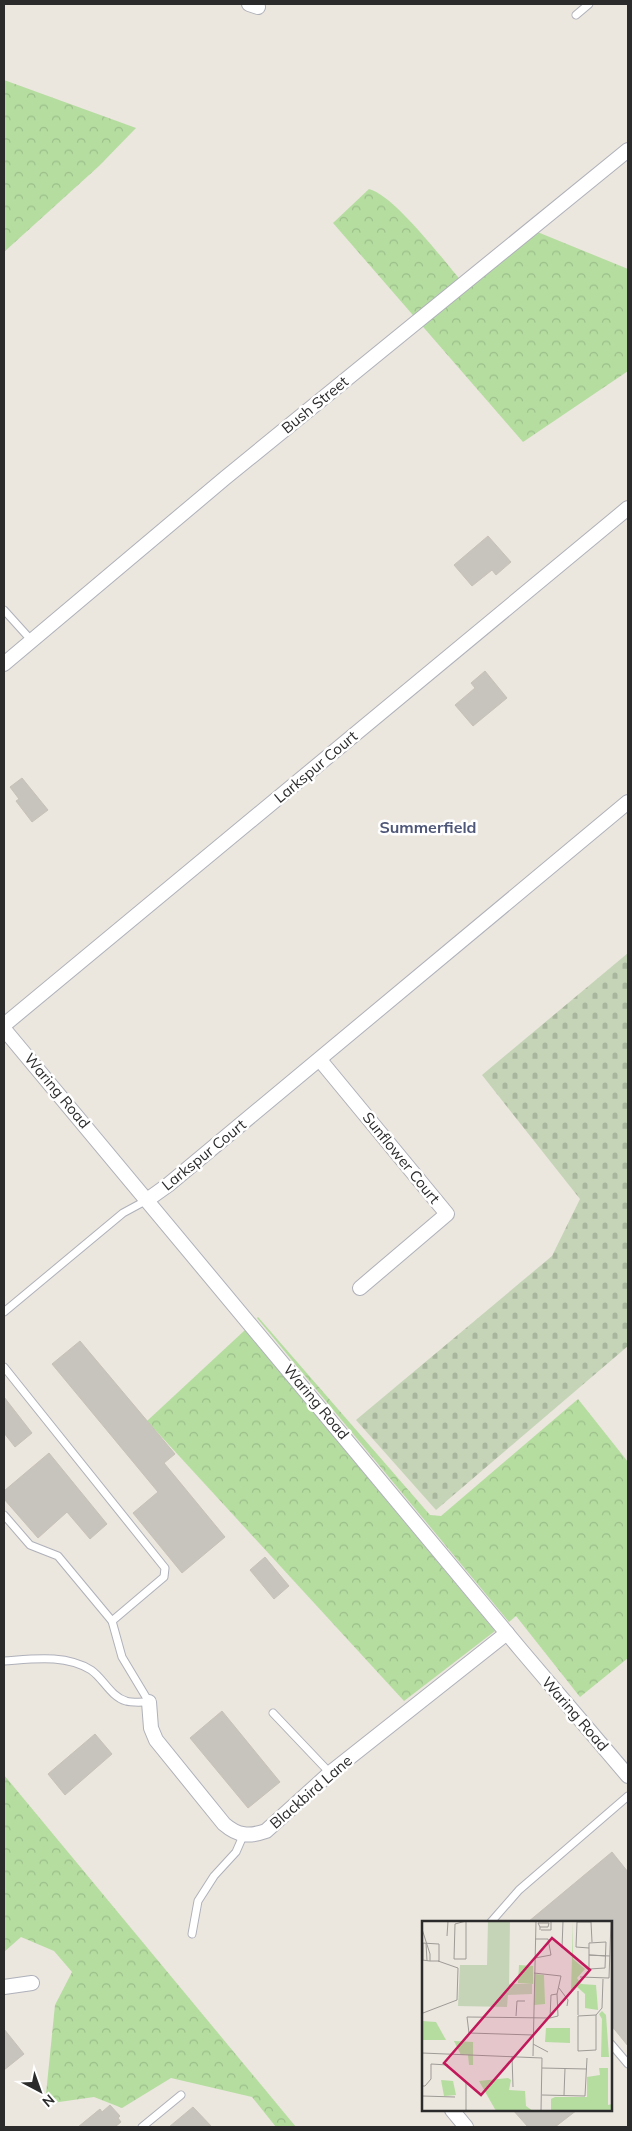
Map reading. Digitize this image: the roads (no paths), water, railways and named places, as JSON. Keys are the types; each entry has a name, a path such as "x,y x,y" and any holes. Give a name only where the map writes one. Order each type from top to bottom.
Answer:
{"street":[{"name":"Bush Street","path":"4,664 225,478 628,150"},
{"name":"Larkspur Court","path":"4,1025 628,508"},
{"name":"Larkspur Court","path":"147,1200 168,1185 320,1060 628,802"},
{"name":"Waring Road","path":"4,1029 628,1776"},
{"name":"Sunflower Court","path":"320,1060 447,1214 360,1288"},
{"name":"Blackbird Lane","path":"243,1836 255,1835 266,1831 330,1772 507,1633"},
{"path":"149,1702 151,1728 156,1740 224,1824 232,1832 243,1836"},
{"path":"4,1987 32,1983"},
{"path":"453,2111 466,2127"}],"lane":[{"path":"576,15 589,4"},
{"path":"4,610 32,642"},
{"path":"4,1312 123,1213 147,1200"},
{"path":"4,1367 165,1568 164,1577 112,1620"},
{"path":"4,1514 30,1545 58,1556 112,1620 122,1656 149,1702"},
{"path":"4,1660 47,1658 76,1664 92,1671 112,1692 125,1701 149,1702"},
{"path":"274,1713 330,1772"},
{"path":"492,1921 519,1890 628,1796"},
{"path":"192,1934 198,1901 214,1876 236,1852 243,1836"},
{"path":"612,2045 628,2064"},
{"path":"142,2127 181,2094"}],"district":[{"name":"Summerfield","path":"428,827"}]}
